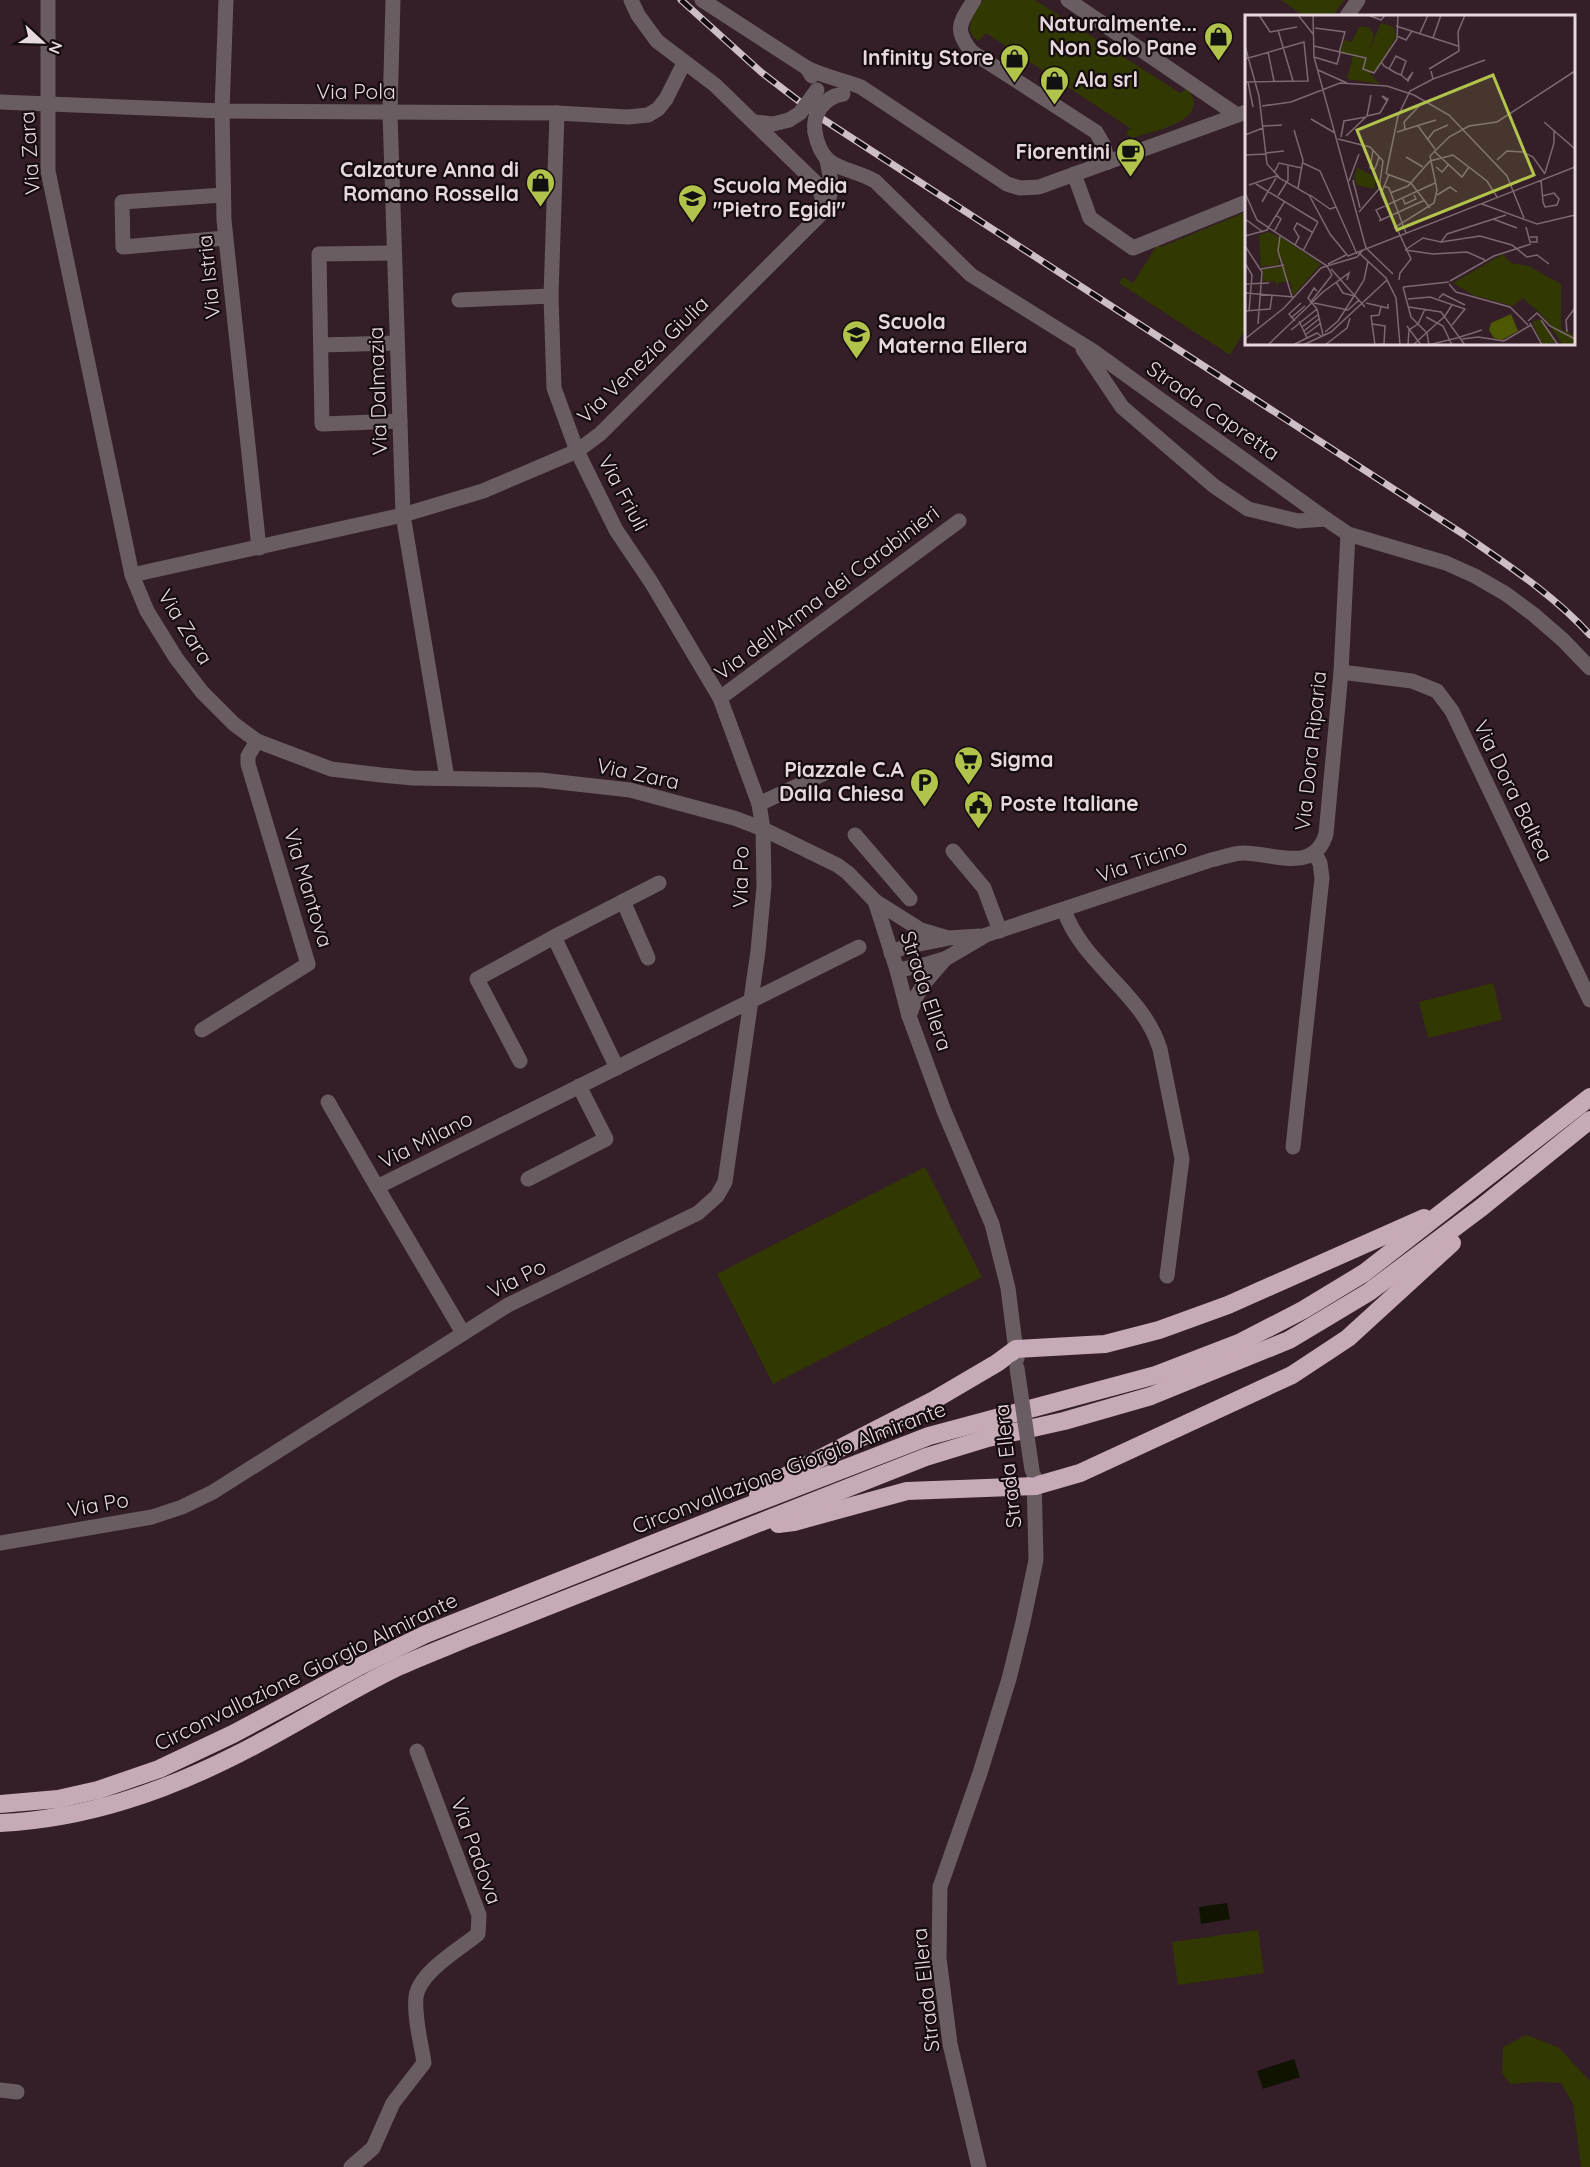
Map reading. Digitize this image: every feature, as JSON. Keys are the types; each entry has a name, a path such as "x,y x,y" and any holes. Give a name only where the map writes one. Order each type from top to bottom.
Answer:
{"highway":[{"name":"Circonvallazione Giorgio Almirante","path":"0,1804 58,1799 88,1792 159,1769 233,1734 358,1667 426,1634 730,1513 929,1436 1156,1376 1239,1343 1304,1310 1364,1273 1590,1097"},
{"name":"Circonvallazione Giorgio Almirante","path":"0,1823 24,1822 89,1811 139,1797 237,1754 397,1668 745,1528 926,1457 988,1438 1064,1421 1151,1396 1279,1344 1369,1292 1482,1208 1590,1120"},
{"path":"730,1513 780,1479 934,1400 997,1364 1016,1349 1105,1344 1159,1330 1228,1305 1455,1203"},
{"path":"745,1528 794,1522 907,1491 1080,1473 1292,1376 1347,1338 1466,1231 1482,1208"}],"street":[{"name":"Via Zara","path":"48,0 48,171 132,575 147,610 176,658 202,692 234,724 257,741 331,769 413,778 541,780 630,790 763,828"},
{"name":"Via Istria","path":"226,0 222,111 225,238 259,548"},
{"name":"Via Dalmazia","path":"393,0 390,113 403,515 447,778"},
{"path":"631,0 638,15 657,41 715,85 756,122 818,185 825,207"},
{"path":"702,0 841,88"},
{"path":"974,0 961,21 959,32 972,52 1096,132 1103,144 1108,162"},
{"path":"1068,0 1242,114"},
{"path":"1348,15 1358,0"},
{"name":"Via Pola","path":"0,102 222,111 557,113 611,117 648,115 658,109 666,99 684,63"},
{"path":"807,68 817,90 819,110"},
{"path":"756,122 773,124 789,120 800,113 821,85 828,82 882,103 1007,184 1020,188 1039,187 1242,114"},
{"path":"825,207 831,196 832,187 827,160 818,146 814,121 819,110 841,88"},
{"name":"Via Friuli","path":"557,113 551,296 554,388 576,452 616,530 651,582 720,699 759,804 763,828"},
{"name":"Strada Capretta","path":"827,160 834,166 862,174 875,181 971,275 1078,342 1348,534 1446,563 1475,576 1506,594 1533,614 1590,668"},
{"path":"1074,174 1090,218 1133,248 1244,203"},
{"path":"223,195 122,202 123,247 225,238"},
{"name":"Via Venezia Giulia","path":"132,575 403,515 483,491 576,452 600,434 821,214 825,207"},
{"path":"394,253 319,254 322,424 400,421"},
{"path":"459,300 551,296"},
{"path":"1078,342 1122,407 1214,486 1248,509 1298,521 1326,519"},
{"path":"321,345 398,343"},
{"name":"Via dell'Arma dei Carabinieri","path":"720,699 959,521"},
{"name":"Via Dora Riparia","path":"1293,1147 1322,878 1320,863 1315,854 1322,846 1326,834 1341,672 1348,534"},
{"name":"Via Dora Baltea","path":"1341,672 1412,681 1437,691 1452,711 1590,1000"},
{"name":"Via Mantova","path":"202,1030 308,964 248,764 248,756 257,741"},
{"path":"759,804 825,772"},
{"name":"Strada Ellera","path":"763,828 837,865 875,901 909,1016 944,1111 992,1224 1008,1288 1017,1368 1034,1478 1036,1560 1009,1679 980,1773 940,1887 939,1958 950,2044 979,2167"},
{"name":"Via Po","path":"0,1543 152,1517 182,1507 235,1478 342,1408 508,1305 698,1213 717,1196 725,1182 728,1166 758,951 764,886 763,828"},
{"path":"855,835 910,899"},
{"path":"953,851 984,888 993,933"},
{"name":"Via Ticino","path":"993,933 1225,857 1243,853 1297,858 1315,854"},
{"path":"519,1061 477,979 659,883"},
{"path":"623,901 648,958"},
{"path":"875,901 921,930 948,938"},
{"path":"1064,910 1082,946 1142,1011 1155,1034 1165,1068 1182,1159 1167,1276"},
{"path":"891,953 904,947 948,938 993,933"},
{"path":"897,970 945,959 993,933"},
{"path":"554,937 617,1068"},
{"name":"Via Milano","path":"463,1333 377,1187 859,947"},
{"path":"909,1016 926,981 945,959"},
{"path":"528,1179 606,1139 579,1086"},
{"path":"328,1102 377,1187"},
{"name":"Via Padova","path":"351,2167 373,2148 393,2103 424,2062 416,1995 423,1980 477,1934 479,1915 417,1751"},
{"path":"0,2090 17,2092"}],"green space":[{"path":"983,0 1035,0 1180,93 1188,88 1193,100 1193,109 1178,123 1133,138 1126,134 1130,128 986,33 978,41 970,31 970,26"},
{"path":"1281,0 1344,0 1334,15 1303,15"},
{"path":"1245,212 1245,330 1230,355 1119,283 1123,277 1133,283 1157,245 1161,247"},
{"path":"1493,983 1502,1020 1428,1038 1419,1002"},
{"path":"925,1167 982,1277 773,1384 717,1274"},
{"path":"1258,1930 1264,1973 1178,1985 1172,1942"},
{"path":"1526,2035 1558,2047 1590,2081 1590,2167 1581,2167 1573,2104 1561,2083 1510,2084 1502,2073 1503,2047"}],"shaded area":[{"path":"1227,1903 1230,1919 1201,1924 1199,1907"},
{"path":"1294,2059 1300,2077 1263,2089 1257,2071"}],"railway":[{"path":"681,0 761,72 821,118 1463,534 1545,593 1590,635"}],"place":[{"name":"Naturalmente... Non Solo Pane","path":"1218,62"},
{"name":"Infinity Store","path":"1015,84"},
{"name":"Ala srl","path":"1054,106"},
{"name":"Fiorentini","path":"1131,178"},
{"name":"Calzature Anna di Romano Rossella","path":"540,208"},
{"name":"Scuola Media \"Pietro Egidi\"","path":"692,224"},
{"name":"Scuola Materna Ellera","path":"857,360"},
{"name":"Sigma","path":"969,786"},
{"name":"Piazzale C.A Dalla Chiesa","path":"925,808"},
{"name":"Poste Italiane","path":"979,830"}]}
